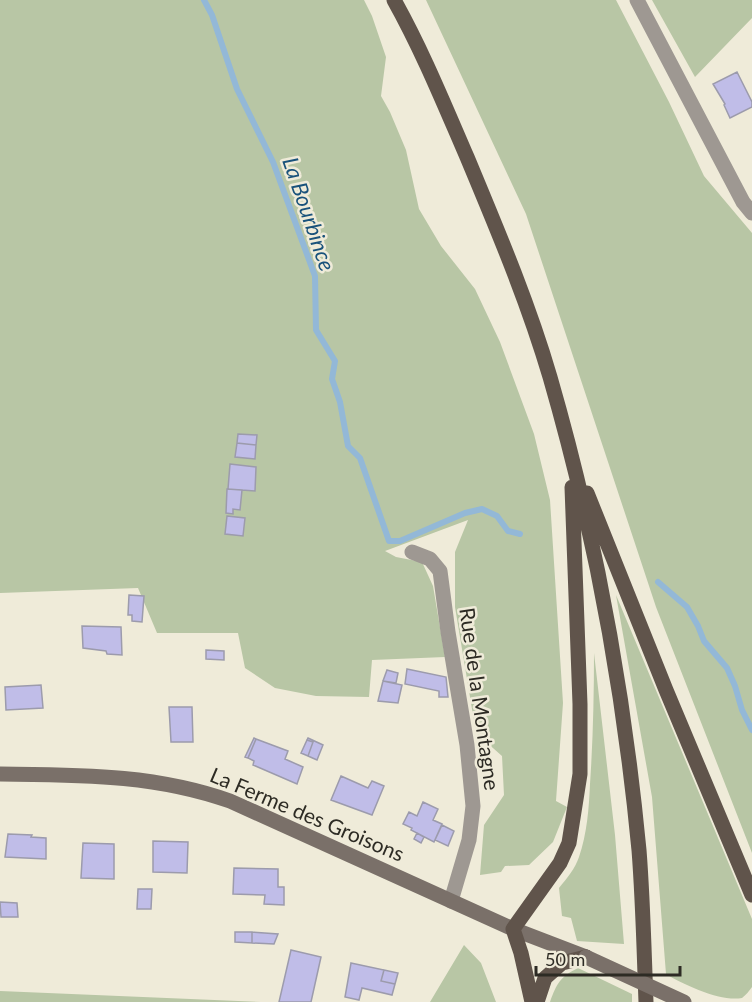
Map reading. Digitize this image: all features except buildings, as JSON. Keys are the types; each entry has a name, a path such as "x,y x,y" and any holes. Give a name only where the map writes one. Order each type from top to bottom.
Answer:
{"main road":[{"path":"394,0 455,130 505,246 549,374 571,451 599,581 622,716 638,850 646,1002"},
{"path":"571,451 666,690 752,896"},
{"path":"532,1002 513,929 560,863 569,843 580,774 580,704 571,451"},
{"name":"La Ferme des Groisons","path":"0,774 131,778 167,783 230,801 513,929 586,957 684,1002"},
{"path":"537,1002 545,978 562,963 586,957"}],"street":[{"path":"637,0 742,202 752,213"},
{"name":"Rue de la Montagne","path":"412,552 430,559 440,571 467,745 473,806 472,818 469,840 451,901"}],"green space":[{"path":"0,0 364,0 386,57 381,96 406,150 419,209 441,246 475,289 500,342 534,434 550,500 563,703 556,801 567,807 553,842 529,865 505,866 501,872 480,875 484,825 504,795 502,756 476,733 455,607 455,552 468,520 385,551 396,557 422,562 433,586 445,657 372,660 369,697 316,696 275,688 245,668 238,633 157,633 138,588 0,593"},
{"path":"426,0 616,0 704,176 752,233 752,853 656,607 526,214"},
{"path":"652,0 752,0 752,18 695,77"},
{"path":"616,595 752,919 752,987 742,998 733,999 713,995 666,974 652,797"},
{"path":"594,653 615,835 624,944 577,941 571,918 562,916 559,888 577,861 587,821 593,735"},
{"path":"464,945 481,963 496,1002 430,1002"},
{"path":"578,968 632,994 632,1002 550,1002 560,981"},
{"path":"0,991 261,1002 0,1002"}],"waterway":[{"name":"La Bourbince","path":"204,0 212,15 237,89 273,162 315,276 316,330 335,361 332,379 340,402 348,446 360,458 389,541 400,541 465,513 482,509 497,516 508,531 520,534"},
{"name":"La Bourbince","path":"658,582 687,607 704,641 727,668 752,730"}]}
